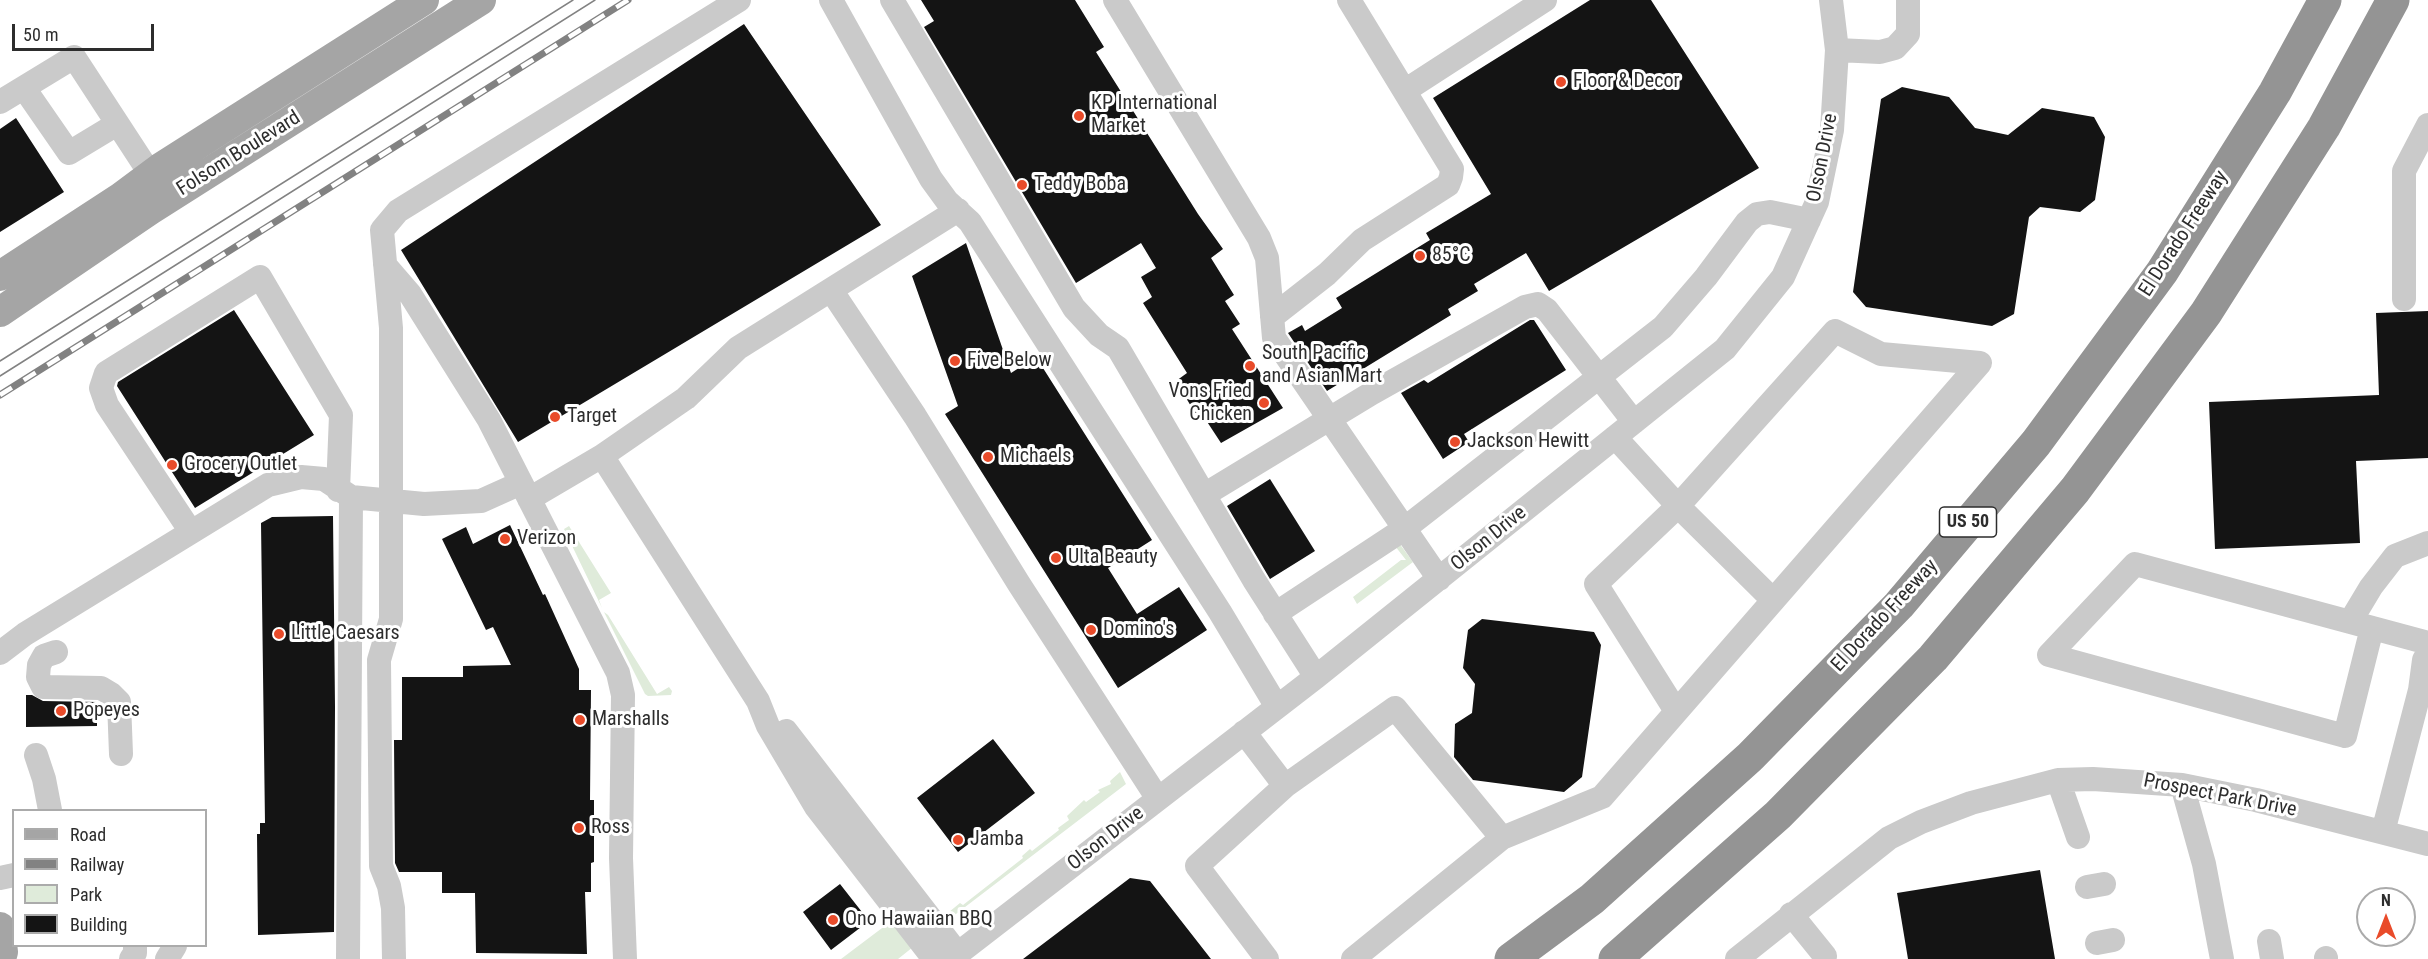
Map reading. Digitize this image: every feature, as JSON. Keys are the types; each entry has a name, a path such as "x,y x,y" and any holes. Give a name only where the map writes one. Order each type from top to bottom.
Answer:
{"highway":[{"name":"El Dorado Freeway","path":"1511,959 1592,899 1750,757 1899,605 1922,578 2036,443 2162,272 2275,92 2325,0"},
{"path":"1615,959 1778,815 1933,658 2075,490 2206,313 2325,127 2393,0"}],"main road":[{"name":"Folsom Boulevard","path":"0,276 151,175 424,0"},
{"name":"Folsom Boulevard","path":"0,312 150,210 481,0"}],"street":[{"path":"394,959 393,908 389,886 381,866 379,660 391,619 391,328 382,230 398,211 739,0"},
{"path":"831,0 930,179 970,222 1220,612 1277,707"},
{"path":"892,0 1074,308 1099,335 1118,348 1275,614 1316,677"},
{"path":"1115,0 1259,238 1267,258 1274,338 1327,419 1439,579"},
{"path":"1272,318 1327,274 1362,240 1448,185 1452,169 1406,90 1349,0"},
{"path":"1406,90 1545,0"},
{"name":"Olson Drive","path":"954,956 1316,677 1725,349 1783,278 1817,202 1832,130 1837,50 1831,0"},
{"path":"1837,50 1880,52 1895,48 1908,34 1908,0"},
{"path":"0,102 74,57 151,175"},
{"path":"24,88 69,153 117,124"},
{"path":"2404,299 2404,171 2428,125"},
{"path":"0,653 25,634 268,485 301,477 324,479 344,494 391,502 424,504 481,501 525,491 602,456 686,398 738,348 958,210"},
{"path":"1275,614 1404,529 1663,327 1706,277 1747,222 1757,213 1770,212 1809,220"},
{"path":"385,265 410,294 489,420 618,673 623,695 621,858 625,959"},
{"path":"191,532 107,405 101,388 106,373 260,277 341,415 344,494 348,959"},
{"path":"831,290 915,416 1019,584 1158,799"},
{"path":"1204,495 1327,419 1525,307 1538,304 1547,310 1635,422"},
{"path":"1353,959 1503,838 1602,797 1980,363 1881,354 1835,332 1678,506 1596,584 1676,711"},
{"path":"1615,437 1678,506 1773,600"},
{"path":"602,456 758,701 768,726 816,807 934,959"},
{"path":"2428,543 2395,556 2371,586 2361,625 2345,736 2049,655 2135,564 2361,625 2428,643"},
{"path":"56,652 44,656 39,665 38,677 43,687 101,688 111,694 119,702 121,754"},
{"path":"2383,832 2420,690 2424,660 2428,653"},
{"path":"758,701 777,720 954,956"},
{"path":"1267,959 1197,866 1285,786 1395,708 1503,838"},
{"path":"1244,732 1285,786"},
{"path":"36,755 44,779 50,809"},
{"path":"2058,780 2078,837"},
{"name":"Prospect Park Drive","path":"1737,959 1889,838 1921,822 1971,803 2058,780 2115,780 2182,785 2256,800 2428,844"},
{"path":"2182,785 2204,867 2217,935"},
{"path":"1791,914 1825,956"}],"green space":[{"path":"569,526 611,593 599,600 602,608 564,529"},
{"path":"1399,543 1413,562 1357,604 1353,597 1401,560 1406,560 1395,546"},
{"path":"604,612 657,694 669,687 672,691 671,695 648,696 645,694"},
{"path":"1120,772 1126,784 952,917 949,912 960,903 963,905 1023,858 1022,856 1030,849 1032,851 1059,830 1058,828 1069,820 1067,816 1084,800 1086,802 1100,792 1098,790 1111,784 1110,781"},
{"path":"894,919 913,947 898,959 841,959"}],"building":[{"path":"921,0 1075,0 1104,47 1096,52 1198,214 1223,249 1211,258 1234,295 1225,301 1240,324 1232,329 1283,408 1221,443 1200,411 1195,413 1176,381 1187,373 1143,303 1152,297 1141,277 1156,268 1141,243 1076,283 924,27 934,21"},
{"path":"1590,0 1651,0 1759,168 1549,291 1526,253 1474,284 1478,291 1448,309 1451,315 1327,391 1288,333 1302,325 1305,331 1342,308 1336,298 1430,240 1426,233 1491,194 1433,98"},
{"path":"744,24 881,225 518,442 401,250"},
{"path":"1902,87 1949,97 1975,128 2008,135 2042,108 2094,117 2105,137 2095,200 2080,212 2040,207 2029,217 2014,314 1992,326 1866,307 1853,292 1881,99"},
{"path":"16,118 64,192 0,232 0,129"},
{"path":"966,243 1011,373 1036,357 1152,540 1108,568 1137,614 1179,587 1207,630 1118,688 945,414 958,406 912,276"},
{"path":"234,310 314,435 195,508 117,386 118,382"},
{"path":"2428,311 2428,458 2356,461 2360,543 2215,549 2209,402 2379,395 2376,313"},
{"path":"1530,320 1534,320 1566,370 1464,434 1469,442 1443,459 1401,393 1424,380 1428,383"},
{"path":"1270,479 1315,551 1270,579 1227,506"},
{"path":"333,516 334,932 258,935 257,834 260,834 260,823 265,823 261,523 272,517"},
{"path":"510,525 579,669 579,690 591,690 590,800 594,800 594,862 591,863 591,892 585,892 587,954 476,953 475,893 442,893 442,872 399,872 395,863 394,740 402,740 402,677 463,677 463,666 511,665 493,627 486,630 442,539 466,527 473,544"},
{"path":"1482,619 1594,632 1601,645 1582,777 1564,792 1473,780 1454,757 1455,724 1472,713 1475,684 1463,668 1468,630"},
{"name":"Popeyes","path":"26,695 32,695 43,701 97,702 97,726 26,727"},
{"path":"993,739 1035,793 958,852 917,798"},
{"path":"2040,870 2055,959 1908,959 1897,893"},
{"path":"1130,878 1150,881 1211,959 1023,959"},
{"path":"840,884 869,921 831,950 803,912"}],"tram line":[{"path":"0,361 573,0"},
{"path":"0,376 595,0"}],"railway":[{"path":"0,395 628,0"}],"place":[{"name":"Floor & Decor","path":"1561,82"},
{"name":"KP International Market","path":"1079,116"},
{"name":"Teddy Boba","path":"1022,185"},
{"name":"85°C","path":"1420,256"},
{"name":"Five Below","path":"955,361"},
{"name":"South Pacific and Asian Mart","path":"1250,366"},
{"name":"Vons Fried Chicken","path":"1264,403"},
{"name":"Target","path":"555,417"},
{"name":"Jackson Hewitt","path":"1455,442"},
{"name":"Michaels","path":"988,457"},
{"name":"Grocery Outlet","path":"172,465"},
{"name":"Verizon","path":"505,539"},
{"name":"Ulta Beauty","path":"1056,558"},
{"name":"Domino's","path":"1091,630"},
{"name":"Little Caesars","path":"279,634"},
{"name":"Popeyes","path":"61,711"},
{"name":"Marshalls","path":"580,720"},
{"name":"Ross","path":"579,828"},
{"name":"Jamba","path":"958,840"},
{"name":"Ono Hawaiian BBQ","path":"833,920"}]}
